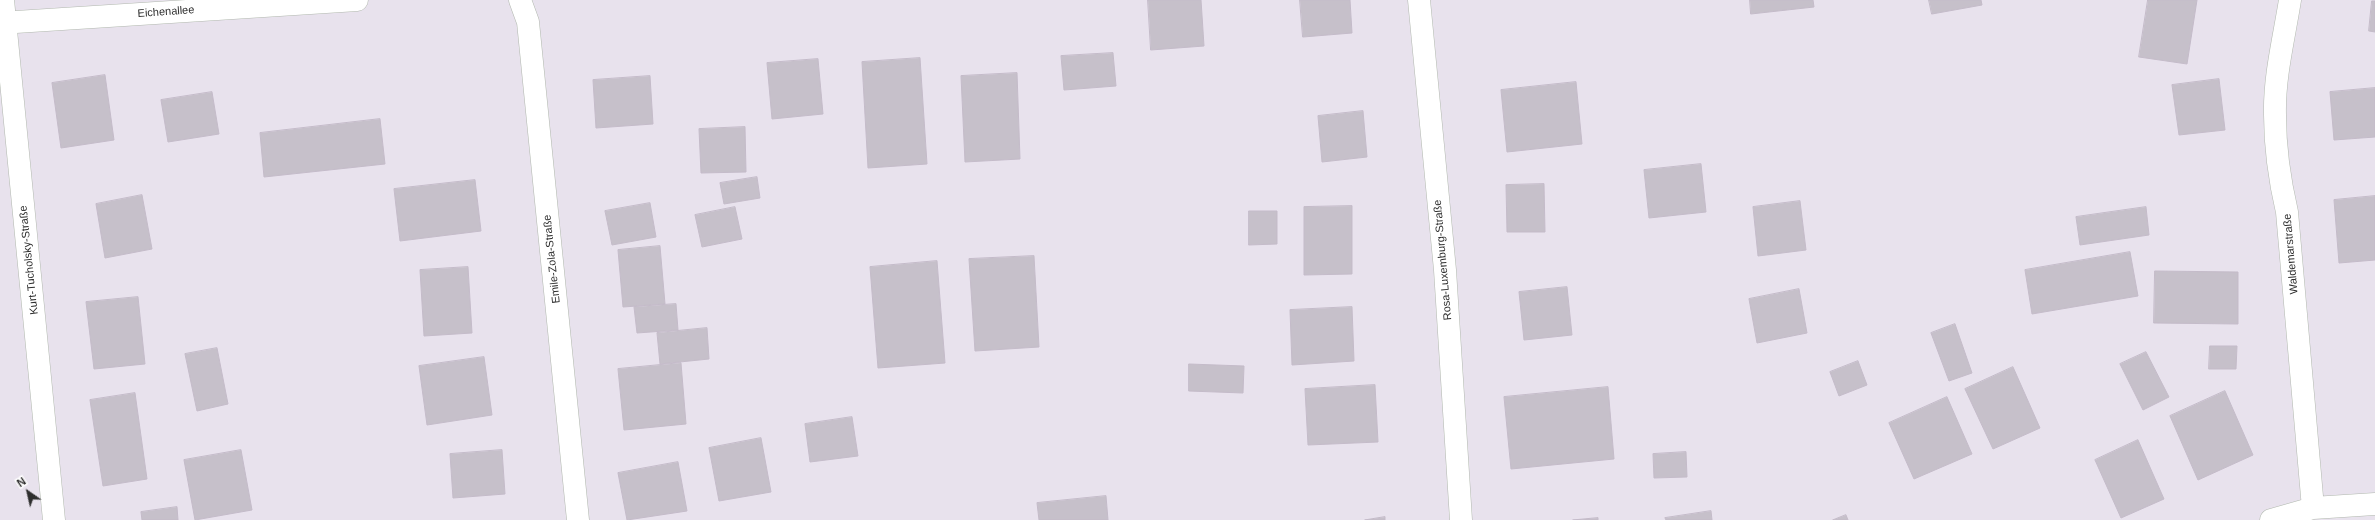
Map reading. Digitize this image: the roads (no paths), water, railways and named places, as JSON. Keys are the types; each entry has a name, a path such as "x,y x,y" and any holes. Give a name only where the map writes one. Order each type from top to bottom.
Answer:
{"street":[{"name":"Kurt-Tucholsky-Straße","path":"3,0 3,23 54,520"},
{"name":"Eichenallee","path":"3,23 357,0"},
{"name":"Emile-Zola-Straße","path":"520,0 528,22 578,520"},
{"name":"Rosa-Luxemburg-Straße","path":"1418,0 1445,270 1461,520"},
{"name":"Waldemarstraße","path":"2290,0 2277,79 2275,116 2283,194 2287,212 2313,508"},
{"path":"2271,520 2313,508 2375,504"}]}
